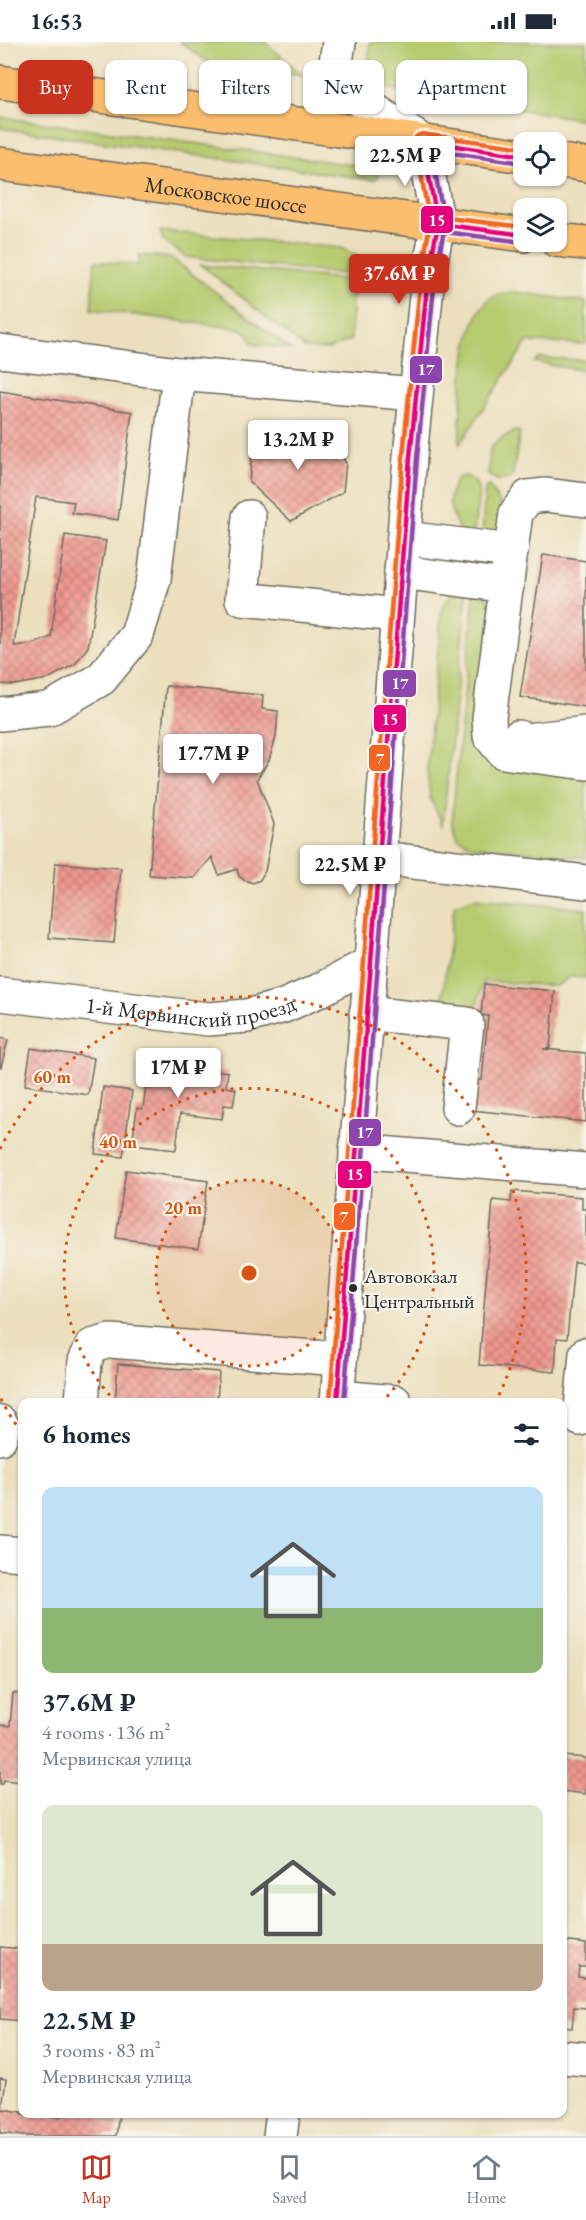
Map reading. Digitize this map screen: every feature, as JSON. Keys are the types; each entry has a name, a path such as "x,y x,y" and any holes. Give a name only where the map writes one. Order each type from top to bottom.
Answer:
{"main road":[{"path":"0,82 513,154"},
{"path":"567,162 586,165"},
{"name":"Московское шоссе","path":"0,164 513,234"},
{"path":"567,241 586,243"}],"street":[{"path":"337,1398 400,572 428,276 438,224 422,141 345,92 337,78 336,62 339,42"},
{"path":"0,351 179,374 416,394"},
{"path":"0,714 48,709 101,679 137,635 154,579 179,374"},
{"path":"586,500 546,495 528,497 516,513 489,718 490,736 502,752 586,763"},
{"path":"249,517 242,599 397,615"},
{"path":"404,538 511,551"},
{"path":"400,572 507,586"},
{"path":"500,637 508,652 503,705 504,722 511,735 527,740 586,734"},
{"path":"379,858 586,882"},
{"name":"1-й Мервинский проезд","path":"0,994 208,1019 247,1016 284,1006 370,963"},
{"path":"366,1013 467,1024 458,1108"},
{"path":"356,1151 586,1170"},
{"path":"82,1398 85,1361 92,1346 110,1341 340,1359"},
{"path":"576,1419 586,1354"},
{"path":"0,1422 3,1427 0,1438"},
{"path":"0,1552 18,1554"},
{"path":"567,2058 586,2060"},
{"path":"280,2136 282,2118"}],"green space":[{"path":"180,42 265,42 285,60 205,60"},
{"path":"370,42 586,42 586,120 527,111 527,60 396,60 396,90 384,88 384,60 369,60"},
{"path":"291,65 302,75 291,74"},
{"path":"0,117 376,168 378,177 374,180 0,128"},
{"path":"160,231 342,248 369,267 375,277 186,257 163,240"},
{"path":"139,255 171,258 290,349 252,344 248,334 242,329 91,309 95,261 139,265"},
{"path":"201,265 353,280 351,340 328,349 305,348"},
{"path":"515,292 586,302 586,344 527,342 459,445 464,365 473,324 481,308 492,297"},
{"path":"539,358 586,360 586,371 534,362"},
{"path":"516,431 520,432 513,474 509,479 497,480 488,475 490,448 503,437"},
{"path":"466,476 475,481 479,492 473,536 461,532 450,505 451,493 457,478"},
{"path":"489,486 507,514 501,534 482,538 485,488"},
{"path":"467,592 443,824 430,798 427,770 442,606 453,593"},
{"path":"480,593 497,605 479,744 586,773 586,858 472,846 457,837 452,821 474,594"},
{"path":"474,898 586,909 586,978 572,976 556,986 483,981 474,1019 440,1015 454,906"}],"building":[{"path":"0,391 132,412 118,520 72,513 74,502 36,497 14,646 33,644 51,637 65,535 106,541 88,647 75,664 48,679 14,685 0,684"},
{"path":"279,429 327,432 346,463 343,492 291,521 249,482 252,454"},
{"path":"543,555 586,561 586,707 520,697"},
{"path":"166,686 263,695 262,709 278,711 276,737 269,760 257,779 274,824 265,871 260,880 253,883 244,880 239,876 237,869 219,875 212,857 194,878 149,875"},
{"path":"55,863 121,868 114,943 49,938"},
{"path":"484,984 555,991 550,1048 543,1049 586,1053 586,1122 471,1110 474,1080 482,1080 488,1016 481,1015"},
{"path":"0,1038 8,1040 1,1067 0,1067"},
{"path":"31,1048 94,1058 88,1095 25,1085"},
{"path":"150,1053 189,1058 188,1067 228,1072 226,1087 236,1089 233,1106 224,1105 222,1119 180,1114 176,1150 132,1145 137,1108 143,1109"},
{"path":"103,1087 132,1091 123,1157 95,1154"},
{"path":"126,1170 208,1181 198,1249 116,1238"},
{"path":"512,1191 582,1197 582,1209 586,1209 586,1263 574,1262 567,1339 557,1338 555,1372 479,1365 493,1200 511,1202"},
{"path":"118,1364 219,1372 217,1398 115,1398"},
{"path":"13,1693 18,1694 18,1782 4,1780 3,1784 0,1784 0,1725 10,1726"},
{"path":"567,1756 586,1758 586,1794 567,1792"},
{"path":"567,1942 586,1944 586,1967 579,1967 578,1977 586,1978 586,2008 574,2007 572,2028 567,2028"},
{"path":"0,1947 18,1949 18,2021 0,2019"},
{"path":"0,2078 6,2079 2,2109 18,2111 18,2118 118,2118 116,2136 23,2136 0,2133"}],"transit line":[{"name":"7","path":"330,1398 403,456 421,275 430,224 415,140 422,134 513,146"},
{"name":"15","path":"337,1398 410,457 428,276 438,224 422,141 513,154"},
{"name":"17","path":"344,1398 417,458 435,277 445,225 431,150 513,162"},
{"name":"7","path":"439,217 513,226"},
{"name":"15","path":"438,224 513,234"},
{"name":"17","path":"437,231 513,241"}],"place":[{"name":"Автовокзал Центральный","path":"353,1288"}]}
